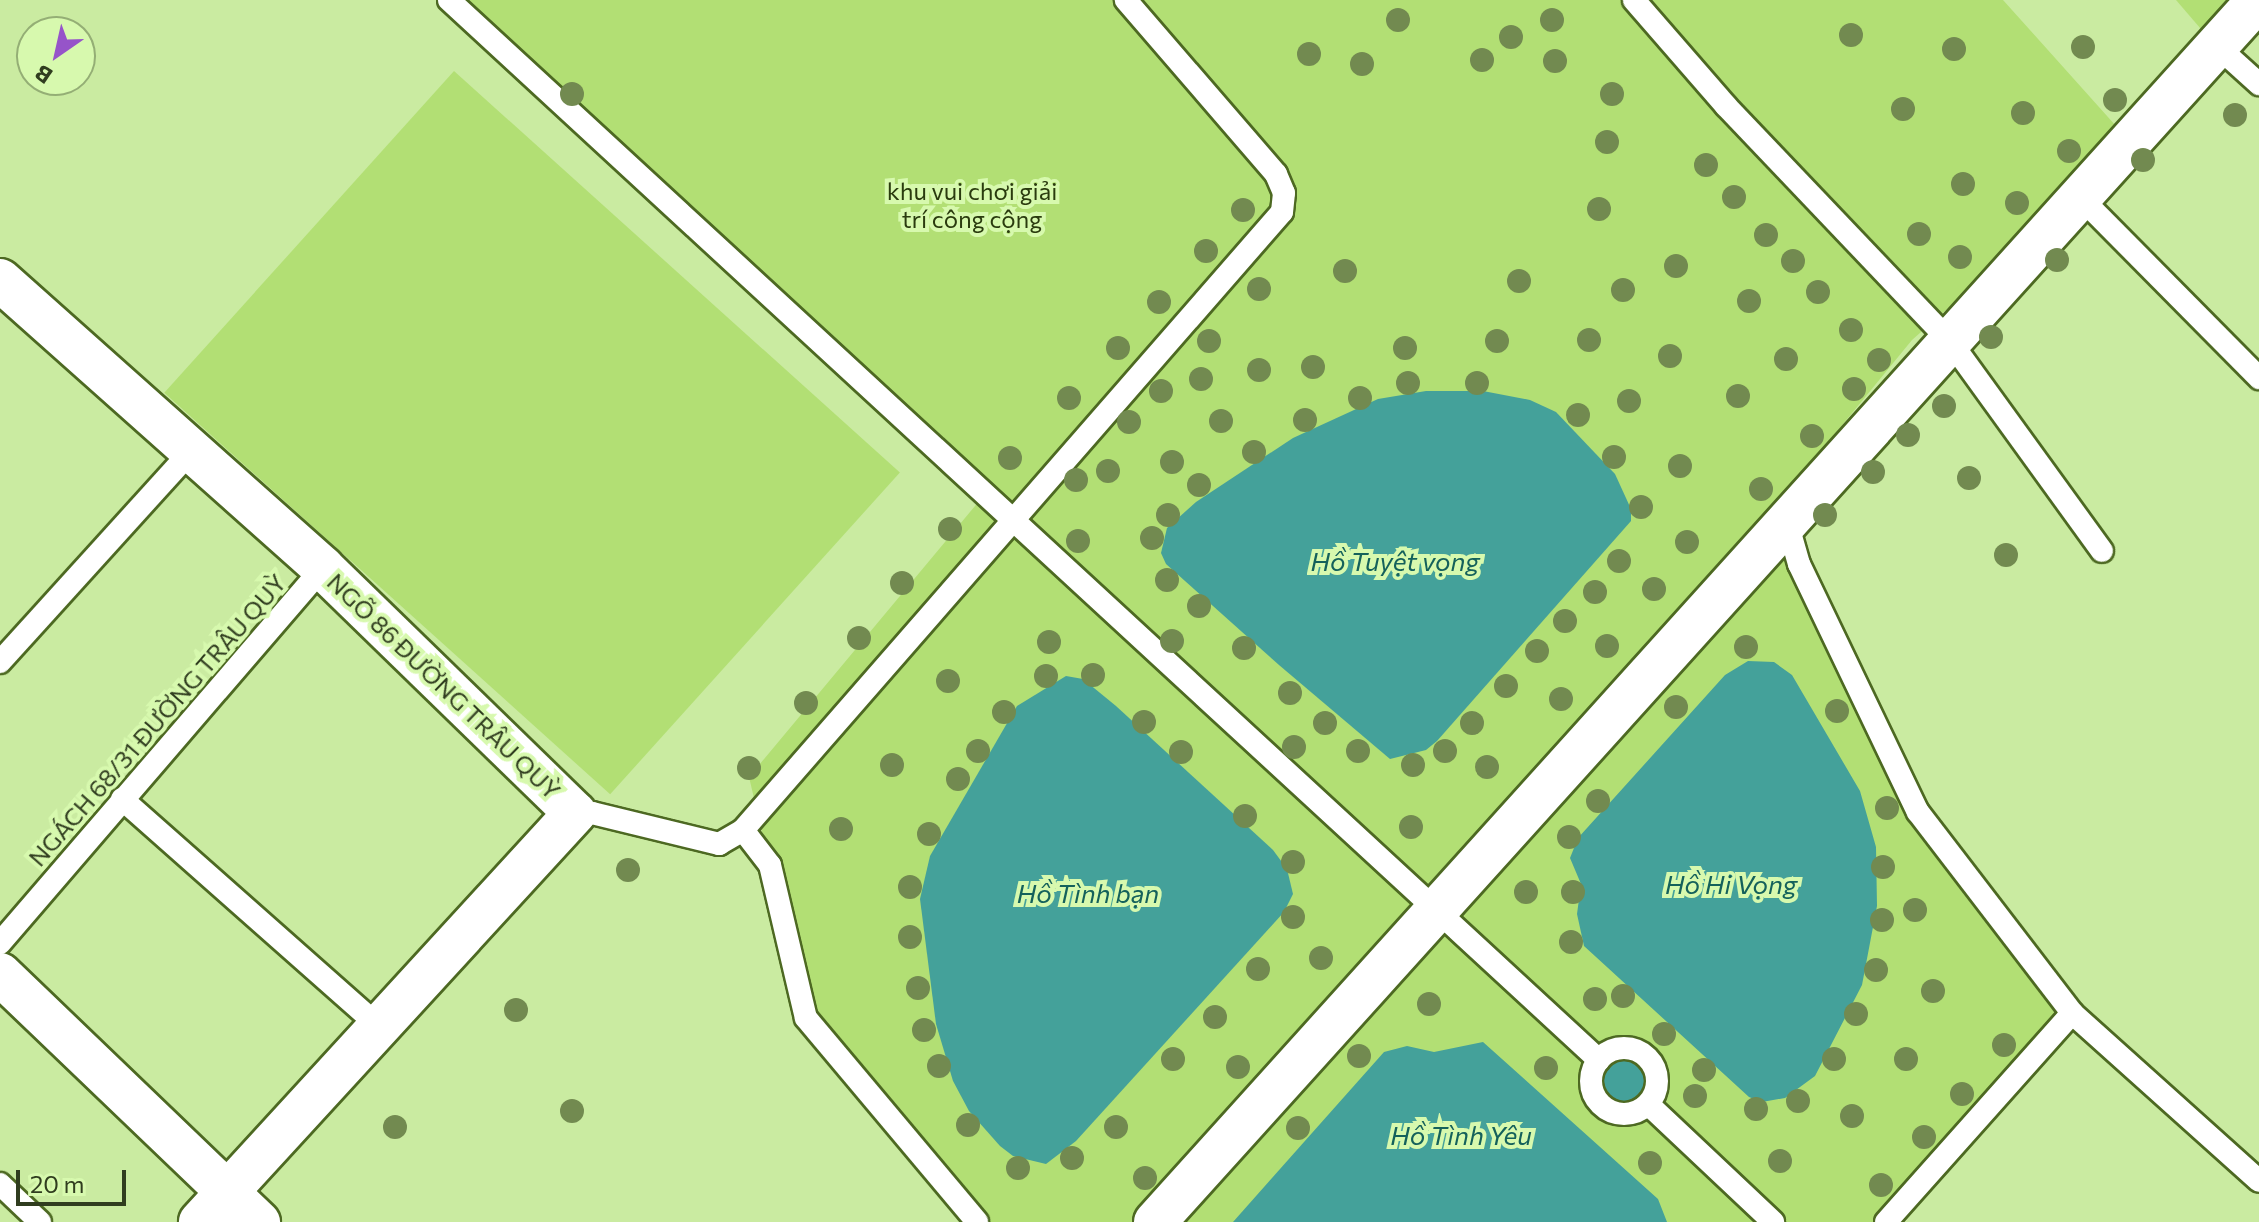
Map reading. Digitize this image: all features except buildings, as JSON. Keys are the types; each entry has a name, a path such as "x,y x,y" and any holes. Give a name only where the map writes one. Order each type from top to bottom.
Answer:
{"street":[{"path":"1155,1222 2258,0"},
{"name":"NGÕ 86 ĐƯỜNG TRÂU QUỲ","path":"0,280 323,568 575,813 214,1208"},
{"path":"0,974 214,1208 259,1222"}],"lane":[{"path":"449,0 1599,1060"},
{"path":"575,813 592,813 719,844 743,830 1282,212 1284,193 1276,174 1126,0"},
{"path":"1634,0 1726,106 1950,341 2102,551"},
{"path":"2217,46 2259,84"},
{"path":"2080,197 2259,378"},
{"path":"0,662 191,451"},
{"path":"1787,522 1799,564 1918,812 2072,1013 2259,1181"},
{"name":"NGÁCH 68/31 ĐƯỜNG TRÂU QUỲ","path":"0,943 323,568"},
{"path":"122,799 379,1026"},
{"path":"743,830 770,865 806,1018 977,1222"},
{"path":"1886,1222 2072,1013"},
{"path":"1621,1048 1646,1057 1657,1080 1648,1104 1626,1114 1602,1106 1591,1084 1599,1060 1621,1048"},
{"path":"1648,1104 1773,1222"},
{"path":"0,1184 40,1222"}],"green space":[{"name":"khu vui chơi giải trí công cộng","path":"449,0 2003,0 2133,145 1912,340 1774,508 1918,812 2072,1013 1886,1222 976,1222 806,1018 749,777 985,494"},
{"path":"2176,0 2259,0 2259,34 2231,64"},
{"path":"454,71 900,472 610,794 164,393"}],"water":[{"name":"Hồ Tuyệt vọng","path":"1426,391 1483,391 1530,400 1556,412 1615,474 1631,509 1631,521 1437,741 1426,750 1390,759 1166,564 1161,553 1167,528 1196,502 1293,438 1378,399"},
{"name":"Hồ Hi Vọng","path":"1748,661 1774,662 1792,675 1860,791 1876,847 1877,906 1862,985 1815,1076 1785,1098 1762,1102 1749,1097 1584,946 1577,914 1581,884 1570,858 1578,838 1725,675"},
{"name":"Hồ Tình bạn","path":"1066,676 1083,679 1116,706 1273,850 1287,869 1293,894 1284,912 1076,1141 1046,1164 1013,1156 1000,1146 969,1111 953,1081 936,1024 920,899 930,856 1017,706"},
{"name":"Hồ Tình Yêu","path":"1483,1042 1658,1199 1667,1222 1233,1222 1384,1052 1407,1046 1434,1052"},
{"path":"1624,1052 1644,1060 1652,1080 1644,1100 1624,1108 1604,1100 1596,1080 1604,1060"}]}
